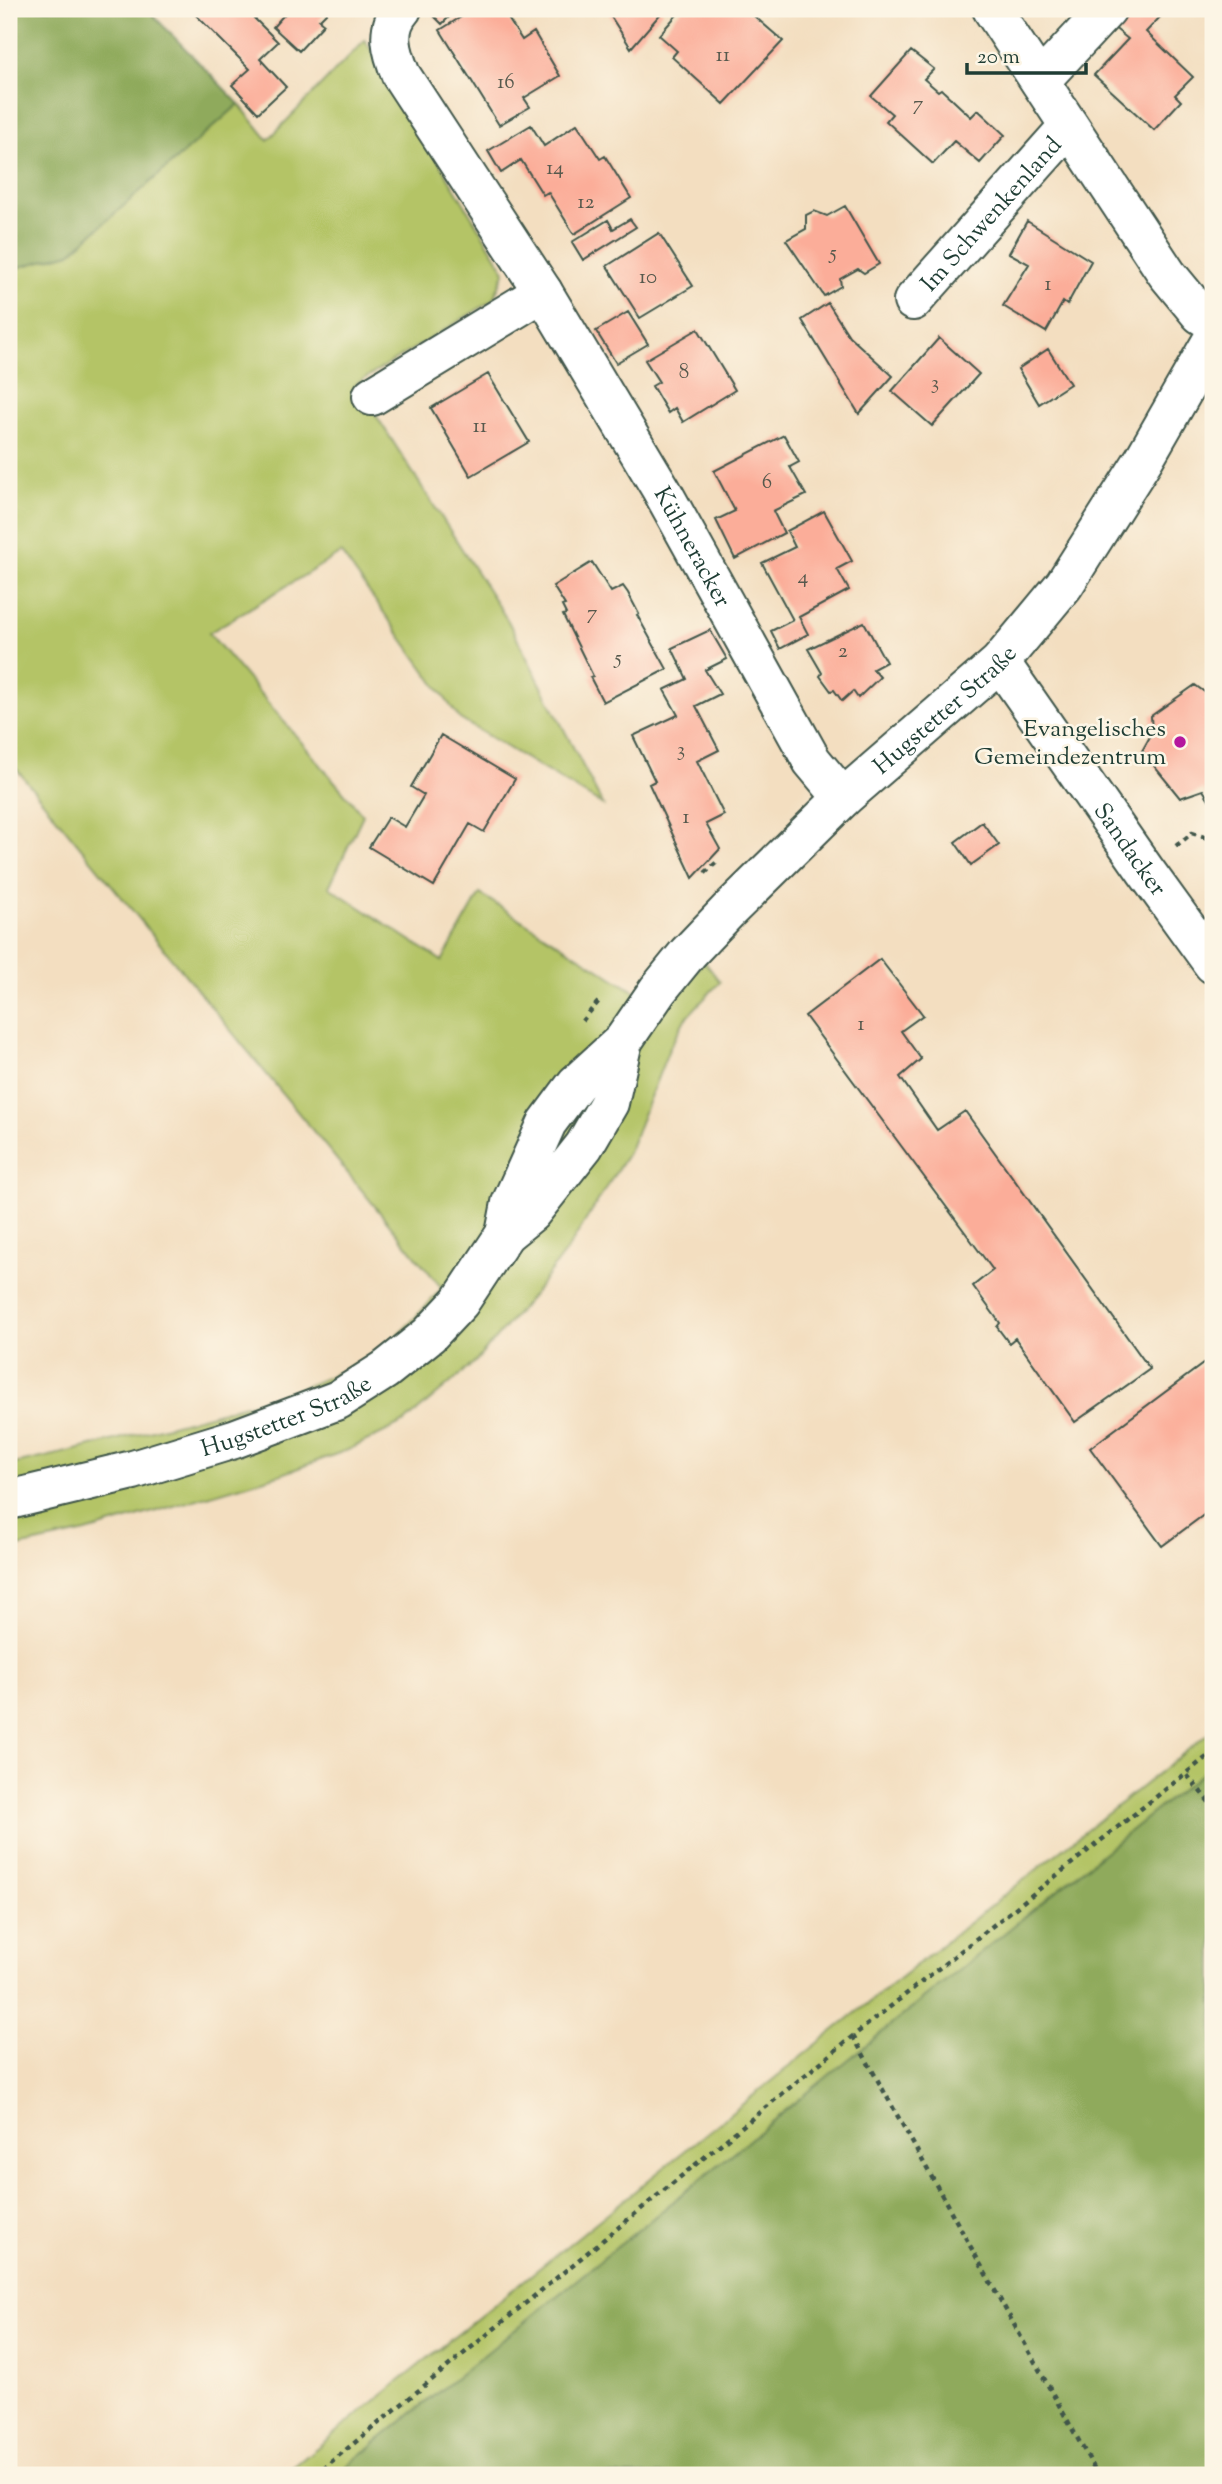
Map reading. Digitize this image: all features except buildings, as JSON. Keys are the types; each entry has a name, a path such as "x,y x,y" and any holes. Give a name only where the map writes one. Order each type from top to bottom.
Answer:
{"street":[{"name":"Kühneracker","path":"402,9 396,15 391,33 391,51 401,75 543,292 661,489 812,761 843,798"},
{"name":"Im Schwenkenland","path":"992,9 1167,274 1200,314 1213,322"},
{"path":"1040,81 1107,9"},
{"name":"Im Schwenkenland","path":"913,301 1069,126"},
{"path":"372,396 543,292"},
{"name":"Hugstetter Straße","path":"9,1500 133,1470 233,1439 338,1399 385,1370 429,1335 460,1302 505,1234 531,1213 584,1146 609,1103 623,1041 658,990 688,953 843,798 1000,662 1064,584 1143,459 1213,339"},
{"name":"Sandacker","path":"1000,662 1213,964"}],"path":[{"path":"314,2475 853,2036 1213,1752"},
{"path":"1187,1774 1213,1807"},
{"path":"853,2036 1098,2475"}],"green space":[{"path":"9,9 147,9 239,104 70,253 9,270"},
{"path":"365,40 505,271 493,300 356,384 508,621 603,805 460,719 341,553 209,633 363,815 329,887 442,961 480,894 664,1010 704,961 720,982 685,1019 669,1049 628,1153 569,1247 532,1296 475,1362 405,1422 350,1449 282,1474 86,1532 9,1549 9,1465 235,1408 308,1385 355,1364 386,1345 442,1288 9,760 9,270 70,253 239,104 268,140"},
{"path":"1213,1730 1213,1764 336,2475 283,2475 843,2023"},
{"path":"1213,1764 1213,2475 336,2475"}],"place":[{"name":"Evangelisches Gemeindezentrum","path":"1180,742"}]}
